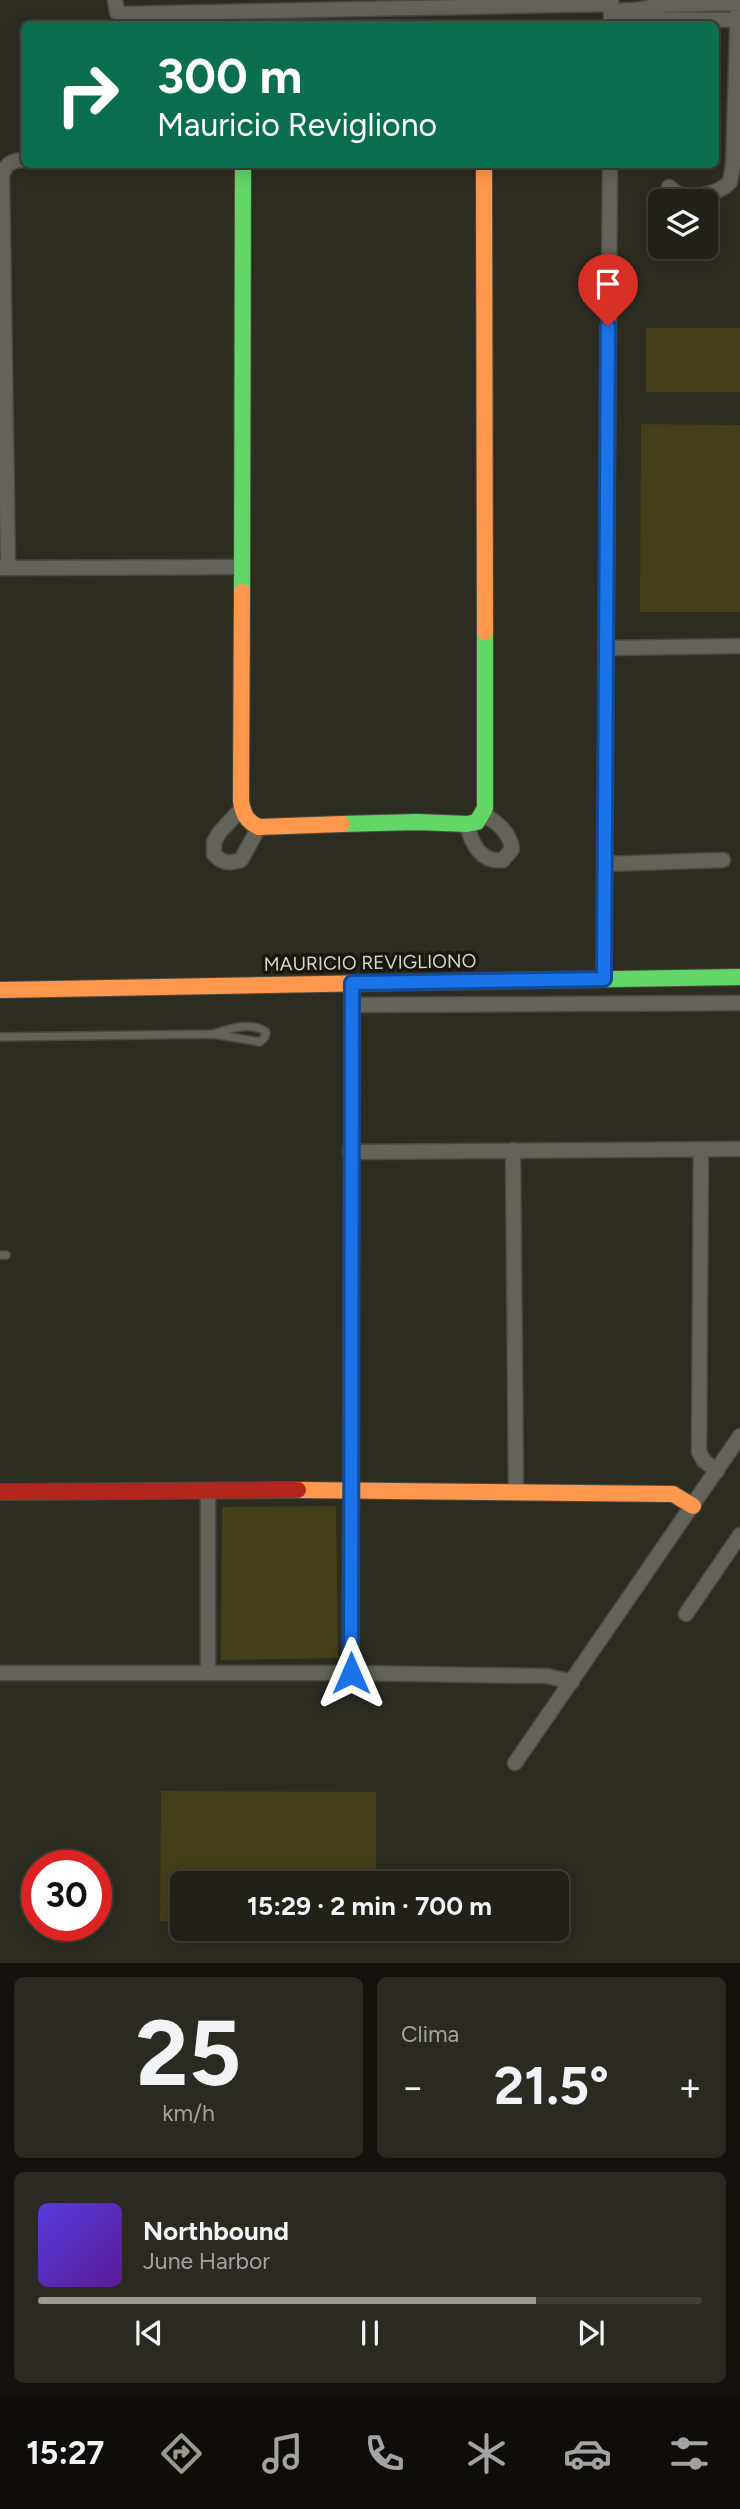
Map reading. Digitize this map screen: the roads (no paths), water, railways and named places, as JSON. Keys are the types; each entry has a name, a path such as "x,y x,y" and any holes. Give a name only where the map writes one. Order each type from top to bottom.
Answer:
{"street":[{"path":"115,0 117,12 123,14 611,12 738,20"},
{"path":"611,12 664,5 739,2 733,166 730,182 715,192 688,195 680,194 669,187"},
{"path":"21,161 10,163 2,176 4,568 240,567"},
{"path":"243,168 240,567 242,808 247,820 259,827 417,822 467,824 477,822 485,808 484,168"},
{"path":"604,979 610,168"},
{"path":"605,648 740,646"},
{"path":"242,808 214,842 214,854 218,859 225,862 241,860 259,827"},
{"path":"467,824 470,837 481,854 489,859 503,860 512,849 511,843 494,820 482,814"},
{"path":"605,864 723,860"},
{"name":"MAURICIO REVIGLIONO","path":"0,990 740,977"},
{"path":"351,1673 352,983"},
{"path":"351,1005 740,1003"},
{"path":"350,1152 740,1149"},
{"path":"513,1150 516,1491"},
{"path":"701,1150 699,1452 704,1461 717,1471"},
{"path":"515,1763 740,1436"},
{"path":"0,1492 350,1490 673,1494 693,1506"},
{"path":"208,1491 208,1673"},
{"path":"686,1614 740,1535"},
{"path":"0,1673 547,1676 572,1682"}],"lane":[{"path":"0,1037 213,1034 260,1042 266,1032 259,1027 245,1027 213,1034"}]}
